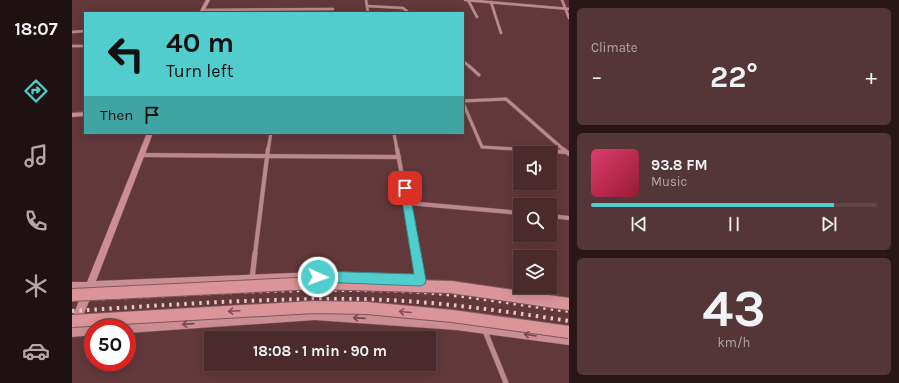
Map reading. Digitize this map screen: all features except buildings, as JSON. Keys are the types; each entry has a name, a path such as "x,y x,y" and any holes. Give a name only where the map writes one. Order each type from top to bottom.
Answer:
{"main road":[{"path":"202,11 208,0"},
{"path":"72,115 84,114"},
{"path":"84,330 72,331 88,287 150,134"},
{"path":"72,287 318,277 452,281 569,298"},
{"path":"72,295 316,283 452,287 569,304"},
{"path":"72,321 314,307 367,308 452,316 569,332"},
{"path":"136,327 315,315 456,325 569,340"}],"street":[{"path":"366,0 368,12"},
{"path":"465,0 515,2 569,9"},
{"path":"468,0 477,17"},
{"path":"562,0 569,18"},
{"path":"491,2 501,33"},
{"path":"367,6 403,8 408,12"},
{"path":"202,11 334,9"},
{"path":"72,32 84,32"},
{"path":"72,46 84,46"},
{"path":"464,62 479,75"},
{"path":"464,102 506,99 568,153"},
{"path":"464,104 482,147 568,153"},
{"path":"252,280 271,134"},
{"path":"394,134 421,280"},
{"path":"141,155 399,157"},
{"path":"408,203 513,213"},
{"path":"557,217 569,218"},
{"path":"484,328 506,383"}],"railway":[{"path":"72,300 236,292 360,290 443,294 569,311"},
{"path":"72,311 178,304 356,299 409,301 489,309 569,321"}],"route":[{"path":"318,277 421,280 405,188"}]}
